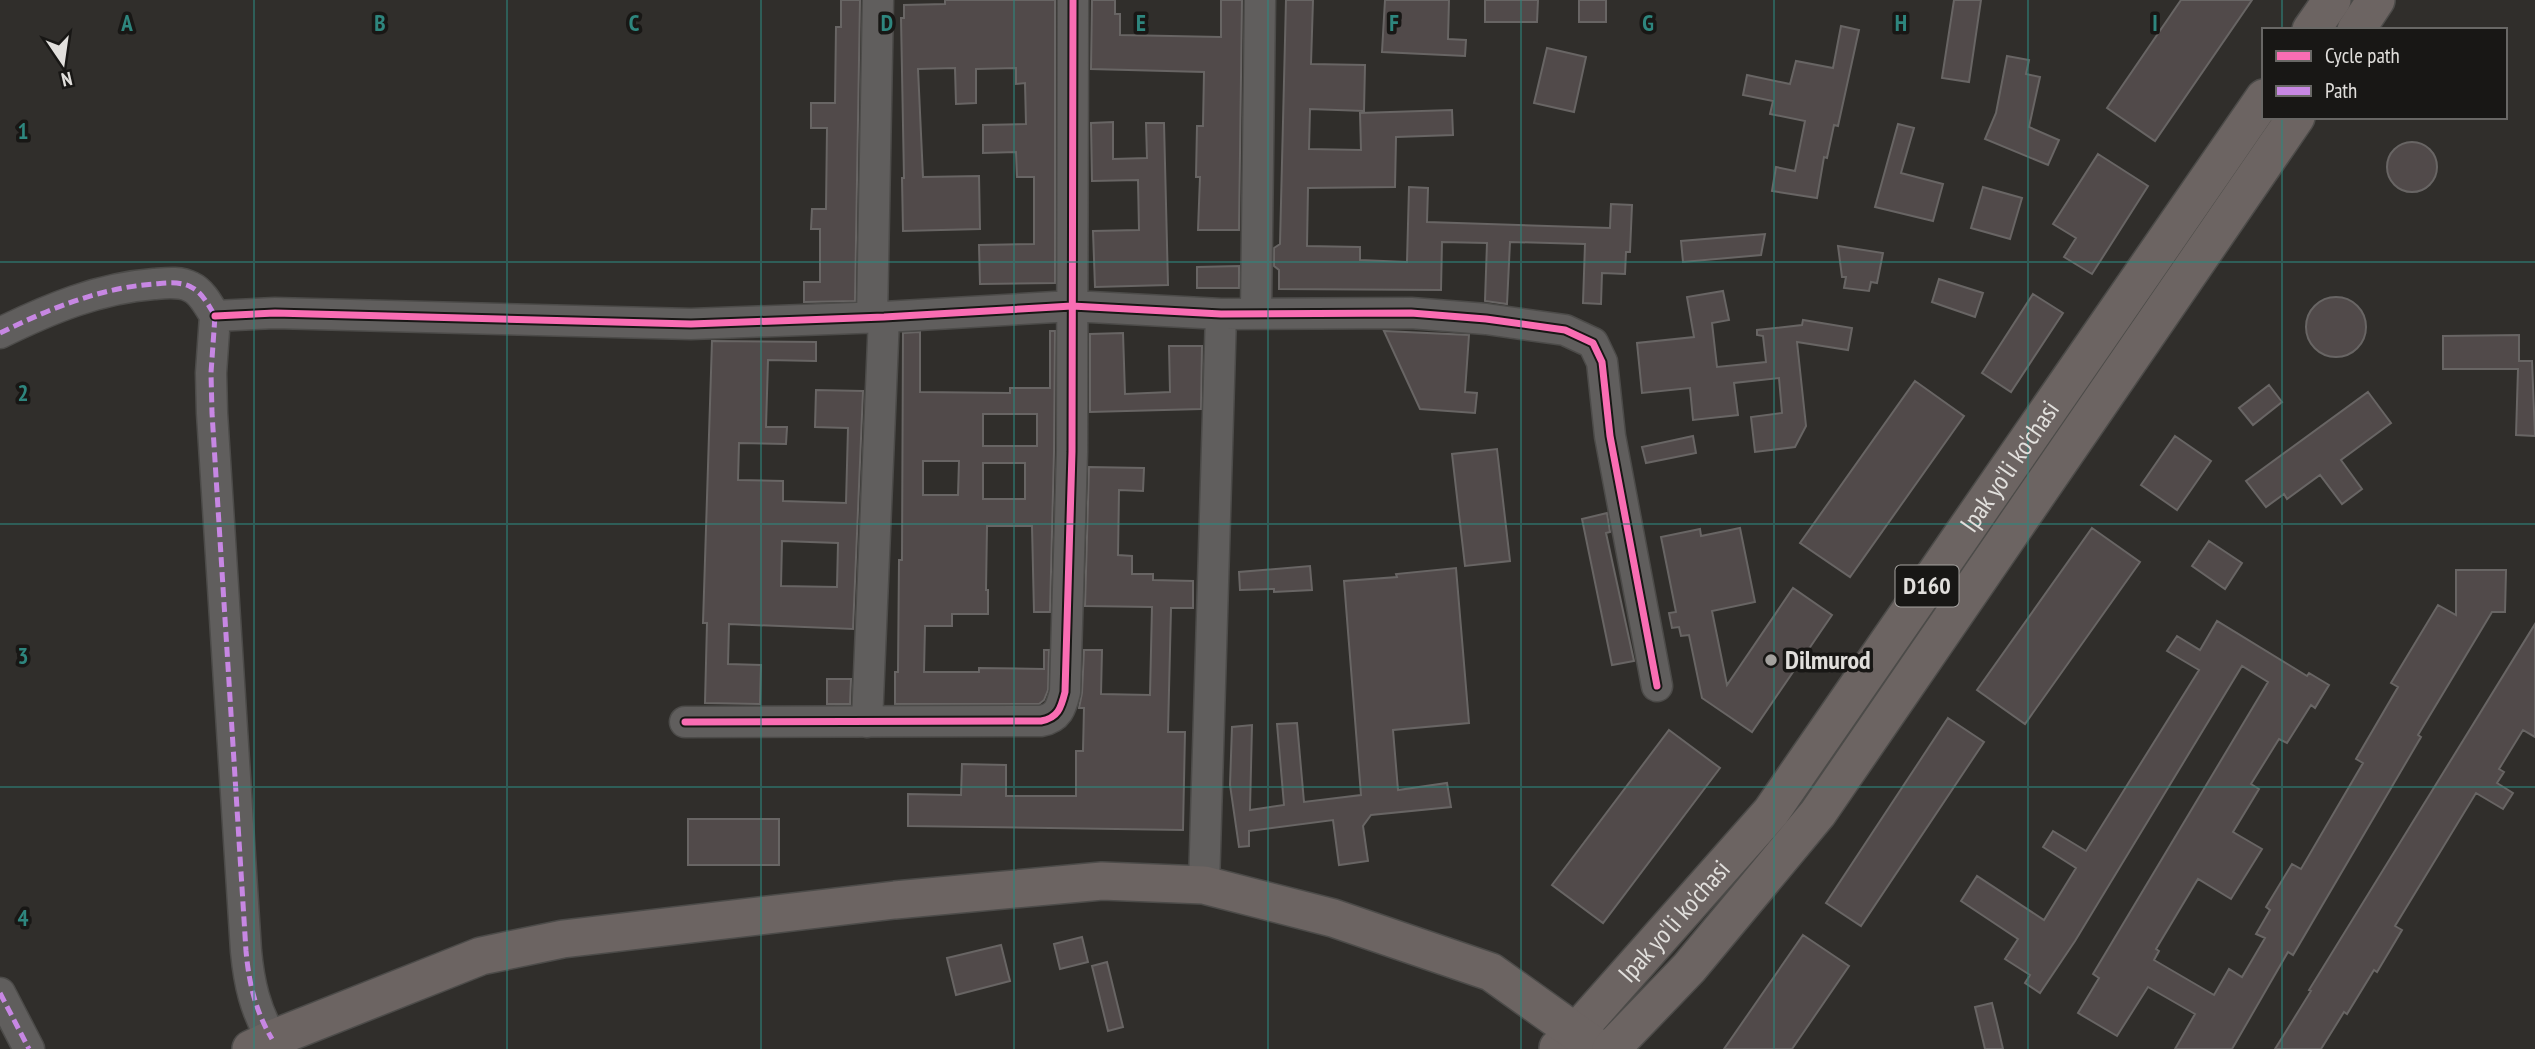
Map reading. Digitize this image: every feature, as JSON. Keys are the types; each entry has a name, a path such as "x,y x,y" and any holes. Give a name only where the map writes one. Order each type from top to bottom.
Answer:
{"main road":[{"path":"2312,28 2332,0"},
{"path":"2357,28 2376,0"},
{"name":"Ipak yo'li ko'chasi","path":"1578,1043 1772,812 2262,101"},
{"name":"Ipak yo'li ko'chasi","path":"1611,1049 1689,968 1818,813 2295,119"},
{"path":"261,1044 481,956 563,939 895,900 1102,881 1204,885 1333,919 1491,972 1578,1043"}],"street":[{"path":"867,722 878,318 878,0"},
{"path":"685,722 1041,721 1052,719 1059,712 1065,692 1070,586 1073,0"},
{"path":"1256,312 1260,0"},
{"path":"0,332 70,302 105,292 162,283 193,287 215,316 211,373 212,413 246,951 261,1044"},
{"path":"215,316 275,313 691,324 878,318 1072,306 1221,314 1411,313 1486,319 1565,330 1593,343 1602,362 1611,436 1657,686"},
{"path":"1204,885 1221,314"},
{"path":"0,993 29,1049"}],"building":[{"path":"841,0 860,0 855,301 804,302 804,282 820,282 820,229 811,229 812,209 826,209 827,128 811,128 811,103 835,103 836,27 841,27"},
{"path":"945,0 1055,0 1055,283 980,284 979,245 1034,244 1034,177 1017,177 1016,152 983,153 983,125 1026,124 1025,83 1016,84 1016,68 976,69 976,103 956,104 955,68 918,69 923,177 979,176 980,229 903,231 901,18 904,18 904,5 945,4"},
{"path":"1092,0 1115,0 1115,14 1120,14 1120,35 1221,37 1221,0 1242,0 1239,230 1198,230 1200,177 1196,177 1197,126 1203,126 1204,72 1091,69"},
{"path":"1286,0 1313,0 1311,64 1365,65 1364,111 1310,109 1309,149 1361,150 1360,113 1452,110 1453,135 1396,137 1395,187 1308,188 1307,246 1360,247 1360,260 1407,262 1409,187 1428,188 1427,222 1610,228 1611,204 1632,205 1630,252 1626,252 1625,274 1602,273 1601,304 1583,303 1585,244 1510,242 1507,304 1485,301 1487,243 1442,242 1441,290 1279,289 1279,270 1274,266 1274,248 1280,244"},
{"path":"1385,0 1449,0 1448,39 1466,40 1465,56 1382,52"},
{"path":"1485,0 1538,0 1537,22 1485,22"},
{"path":"1579,0 1606,0 1606,22 1579,22"},
{"path":"1954,0 1981,0 1969,82 1942,78"},
{"path":"2181,0 2252,0 2155,141 2107,108"},
{"path":"1841,26 1859,30 1838,126 1834,125 1827,158 1824,157 1817,198 1772,191 1776,167 1795,171 1805,121 1770,114 1773,101 1743,95 1747,75 1790,84 1796,61 1833,68"},
{"path":"1547,48 1586,57 1574,112 1534,103"},
{"path":"2007,56 2029,60 2026,74 2040,77 2029,127 2059,140 2048,165 1985,139 1996,113"},
{"path":"1113,122 1113,159 1147,158 1146,123 1164,123 1168,285 1095,287 1093,231 1139,230 1138,180 1092,181 1091,123"},
{"path":"1898,124 1914,128 1901,173 1943,184 1933,221 1875,207"},
{"path":"2412,142 2429,150 2437,167 2429,184 2412,192 2395,184 2387,167 2395,150"},
{"path":"2098,154 2148,186 2092,274 2064,257 2076,238 2053,224"},
{"path":"1983,187 2022,198 2010,239 1971,228"},
{"path":"1765,234 1761,255 1683,262 1681,241"},
{"path":"1838,246 1883,253 1877,283 1871,282 1869,291 1844,288 1846,277 1842,277"},
{"path":"1239,266 1239,288 1197,288 1197,267"},
{"path":"1939,279 1983,293 1975,317 1932,302"},
{"path":"1723,291 1729,320 1712,323 1717,367 1766,362 1763,336 1757,335 1757,330 1802,325 1803,320 1852,328 1848,350 1797,342 1806,426 1795,447 1755,452 1751,417 1782,413 1779,378 1734,383 1738,415 1693,420 1690,388 1642,393 1637,343 1694,337 1687,297"},
{"path":"2033,294 2063,313 2011,392 1982,373"},
{"path":"2330,297 2342,297 2358,305 2364,315 2364,339 2358,349 2342,357 2330,357 2314,349 2306,333 2306,321 2314,305"},
{"path":"1050,331 1055,331 1050,612 1034,612 1032,526 987,526 988,614 952,614 952,626 925,626 924,672 979,672 979,668 1044,669 1044,650 1049,650 1048,690 1044,700 1039,704 895,704 895,672 898,672 899,560 902,560 903,333 920,332 920,392 1010,393 1010,388 1050,388","holes":["983,414 1037,414 1037,446 983,446","923,461 959,461 958,495 923,495","983,463 1025,463 1025,499 983,499"]},
{"path":"1384,331 1469,335 1465,392 1477,393 1475,413 1420,409"},
{"path":"1123,333 1125,394 1170,392 1169,346 1202,346 1201,409 1090,412 1090,334"},
{"path":"2519,335 2519,361 2532,361 2535,436 2516,435 2518,369 2443,369 2443,336"},
{"path":"712,341 816,342 816,361 768,360 766,427 787,427 786,444 739,443 738,480 783,481 783,501 846,503 848,428 815,427 816,390 863,391 853,629 729,624 728,664 761,665 760,704 705,703 707,623 703,623","holes":["782,541 838,543 837,587 781,586"]},
{"path":"1915,381 1964,416 1850,577 1800,543"},
{"path":"2269,385 2282,402 2253,425 2239,408"},
{"path":"2368,392 2391,423 2341,460 2362,489 2342,504 2320,475 2287,499 2284,494 2266,507 2246,481"},
{"path":"1693,436 1696,453 1646,463 1642,447"},
{"path":"2175,436 2211,461 2177,510 2141,485"},
{"path":"1497,449 1510,561 1465,566 1452,454"},
{"path":"1089,467 1144,468 1143,491 1119,490 1118,555 1132,556 1132,574 1153,574 1153,580 1193,581 1193,608 1171,608 1168,732 1185,732 1183,830 908,826 908,794 961,795 962,764 1006,765 1006,796 1076,796 1076,751 1083,751 1084,708 1079,708 1084,650 1102,650 1101,694 1150,695 1152,607 1085,606"},
{"path":"1607,513 1610,532 1606,533 1634,661 1612,665 1582,519"},
{"path":"1740,528 1755,602 1712,611 1727,685 1793,588 1832,615 1752,732 1702,698 1689,635 1681,636 1679,627 1672,628 1669,613 1676,612 1661,537 1700,529 1701,536"},
{"path":"2092,528 2140,562 2025,724 1977,690"},
{"path":"2209,541 2242,563 2225,589 2192,566"},
{"path":"1310,566 1312,590 1240,590 1239,572"},
{"path":"1456,568 1469,723 1393,730 1398,790 1447,783 1451,807 1371,815 1363,826 1368,861 1339,865 1333,820 1249,831 1249,846 1239,847 1230,785 1232,727 1252,725 1250,810 1284,805 1277,724 1297,723 1304,802 1361,795 1344,581 1397,577 1396,574"},
{"path":"2456,570 2506,570 2505,612 2492,612 2418,735 2421,737 2293,955 2288,952 2232,1049 2175,1049 2195,1014 2148,987 2117,1036 2078,1013 2099,978 2093,974 2268,682 2242,666 2075,941 2040,993 2025,983 2030,975 2005,959 2018,939 1961,901 1977,876 2044,920 2076,868 2043,847 2053,831 2086,851 2199,670 2167,651 2177,636 2200,650 2217,621 2307,676 2309,673 2329,685 2315,708 2311,705 2287,743 2279,739 2251,784 2259,789 2233,832 2262,849 2231,899 2198,879 2156,949 2159,951 2154,960 2214,995 2229,969 2242,977 2265,938 2256,934 2270,910 2266,907 2292,864 2301,869 2363,763 2356,759 2398,687 2391,683 2438,605 2456,615"},
{"path":"2535,624 2535,737 2523,730 2499,769 2504,772 2497,783 2513,793 2503,809 2476,793 2395,926 2402,930 2377,972 2374,970 2321,1049 2275,1049 2311,991 2309,990"},
{"path":"827,679 851,679 850,704 827,704"},
{"path":"1948,718 1984,742 1861,926 1826,903"},
{"path":"1669,730 1720,768 1603,923 1552,885"},
{"path":"688,819 779,819 779,865 688,865"},
{"path":"1803,935 1849,966 1792,1049 1724,1049"},
{"path":"1082,937 1088,962 1060,969 1054,944"},
{"path":"1001,945 1010,981 956,995 947,958"},
{"path":"1107,962 1123,1027 1108,1031 1092,966"},
{"path":"1992,1003 2003,1049 1985,1049 1975,1007"}],"marked path":[{"path":"0,333 56,308 94,295 163,283 182,284 195,289 215,316 211,373 212,413 246,951 254,996 272,1039"},
{"path":"0,993 29,1049"}],"cycle path":[{"path":"685,722 1041,721 1055,715 1060,707 1065,692 1072,452 1073,0"},
{"path":"215,316 275,313 691,324 884,317 1072,306 1221,314 1411,313 1486,319 1565,330 1593,343 1602,362 1610,436 1657,686"}],"place":[{"name":"Dilmurod","path":"1771,660"}]}
